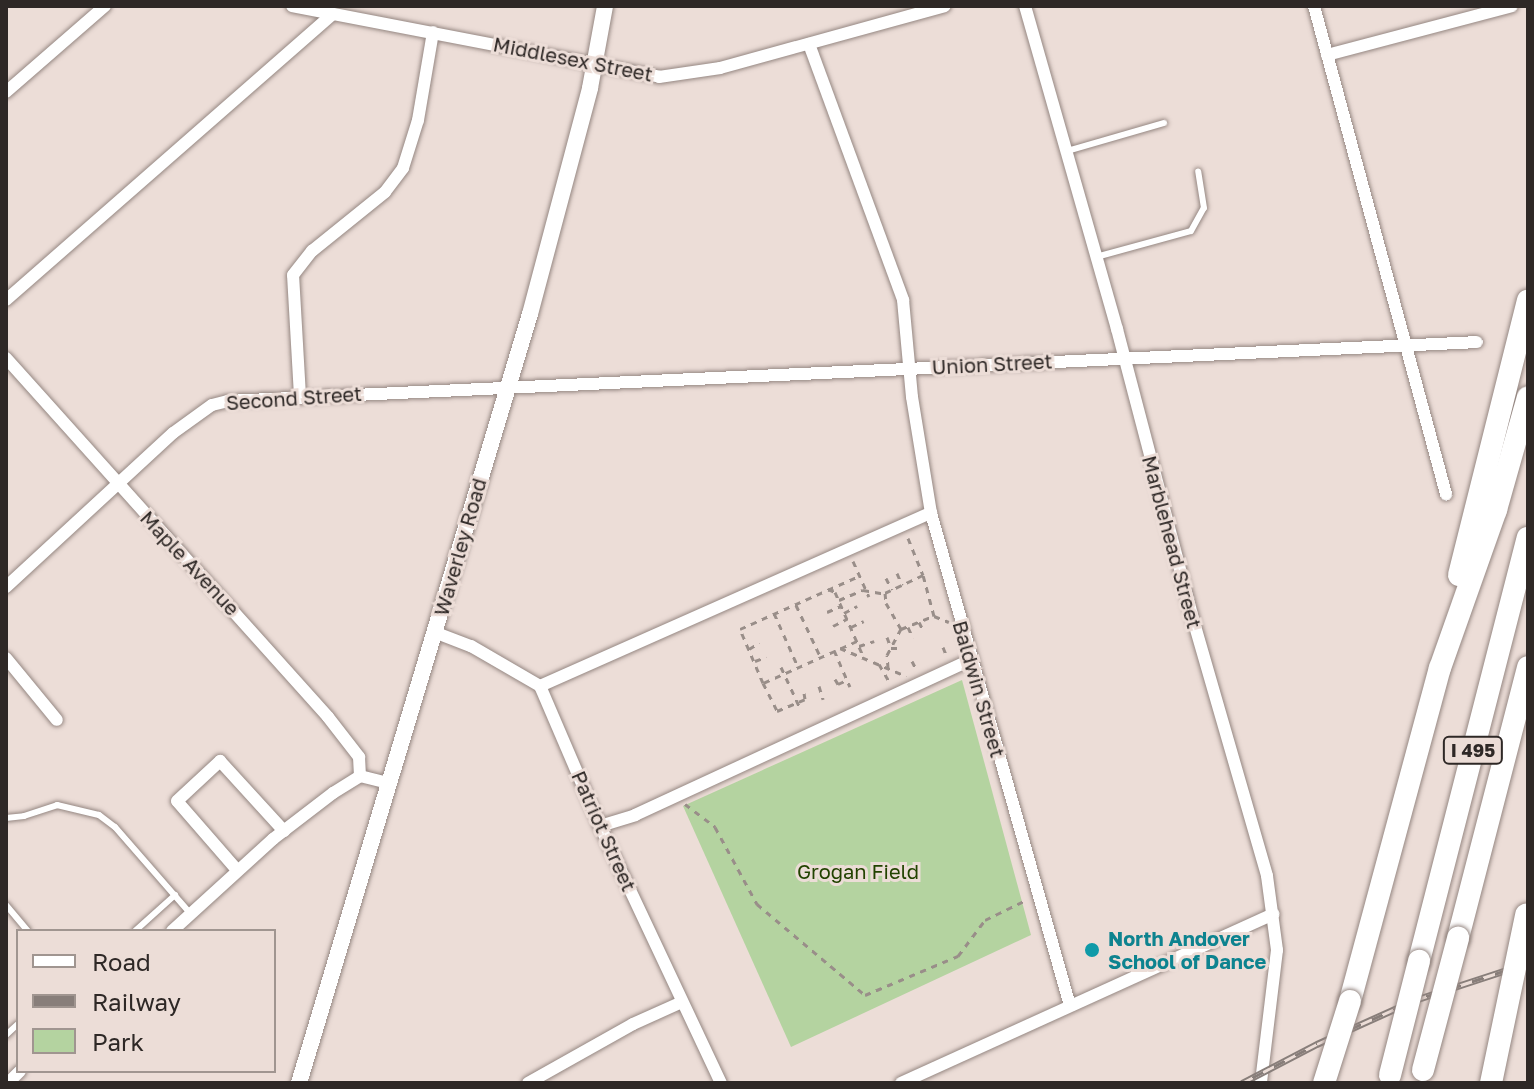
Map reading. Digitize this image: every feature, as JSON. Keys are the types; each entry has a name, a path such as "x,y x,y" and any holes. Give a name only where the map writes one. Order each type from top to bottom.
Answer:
{"highway":[{"path":"1324,1083 1350,1001 1440,668 1528,301"},
{"path":"1440,668 1496,510 1528,397"},
{"name":"I 495","path":"1389,1079 1528,538"},
{"name":"I 495","path":"1421,1076 1528,667"},
{"path":"1491,1083 1527,910"}],"street":[{"path":"6,92 105,6"},
{"name":"Middlesex Street","path":"292,6 653,77 690,74 945,6"},
{"name":"Waverley Road","path":"299,1083 570,170 605,6"},
{"name":"Marblehead Street","path":"1025,6 1195,626 1261,849 1274,914 1274,987 1261,1083"},
{"path":"1314,6 1446,494"},
{"path":"1327,55 1512,6"},
{"path":"6,300 333,14"},
{"path":"300,396 293,275 312,251 385,192 403,168 418,120 433,32"},
{"name":"Baldwin Street","path":"809,44 896,278 907,321 909,368 931,513 1070,1006"},
{"name":"Union Street","path":"507,385 1477,342"},
{"name":"Maple Avenue","path":"6,358 328,717 359,757 360,776"},
{"name":"Second Street","path":"6,587 173,433 212,405 300,396 507,385"},
{"path":"434,632 471,646 540,686 931,513"},
{"path":"6,658 57,720"},
{"path":"600,826 680,795 971,660"},
{"name":"Patriot Street","path":"540,686 600,826 721,1083"},
{"path":"237,870 177,801 220,761 284,831"},
{"path":"174,929 284,831 360,776 388,783"},
{"path":"901,1083 1274,914"},
{"path":"528,1083 633,1024 682,1002"}],"lane":[{"path":"1066,151 1164,123"},
{"path":"1096,257 1191,231 1204,208 1198,171"},
{"path":"6,818 24,816 57,805 99,815 115,827 191,914"},
{"path":"137,929 175,895"},
{"path":"6,905 26,929"}],"path":[{"path":"877,663 887,655 901,629 934,616 923,575 907,536"},
{"path":"853,561 869,597"},
{"path":"897,573 902,585"},
{"path":"839,600 867,592 885,594 923,575"},
{"path":"804,693 805,699 777,711 740,629 859,576"},
{"path":"886,578 892,590"},
{"path":"835,592 840,584"},
{"path":"828,589 835,592 864,658"},
{"path":"885,594 886,603 901,629"},
{"path":"879,607 886,603"},
{"path":"796,604 820,656"},
{"path":"827,612 841,606"},
{"path":"844,613 857,606"},
{"path":"774,613 798,667"},
{"path":"833,626 847,619"},
{"path":"851,627 864,621"},
{"path":"888,626 895,621"},
{"path":"919,622 924,632"},
{"path":"908,627 913,638"},
{"path":"887,637 891,648"},
{"path":"763,683 857,641"},
{"path":"859,646 874,641"},
{"path":"747,649 759,643"},
{"path":"943,647 947,657"},
{"path":"840,648 906,676"},
{"path":"891,648 902,648"},
{"path":"834,650 850,687"},
{"path":"937,662 959,652"},
{"path":"887,655 888,668"},
{"path":"753,662 766,657"},
{"path":"814,659 817,666"},
{"path":"832,665 839,661"},
{"path":"912,661 917,671"},
{"path":"877,663 888,684 927,666"},
{"path":"803,664 805,671"},
{"path":"781,667 801,710"},
{"path":"835,679 838,684 847,680"},
{"path":"819,686 823,699"},
{"path":"680,795 688,809 715,827 757,904 865,995 958,956 985,920 1037,896"}],"green space":[{"name":"Grogan Field","path":"962,680 1031,935 791,1047 683,806"}],"railway":[{"path":"1242,1083 1317,1044 1415,1000 1528,963"}],"place":[{"name":"North Andover School of Dance","path":"1092,950"}]}
